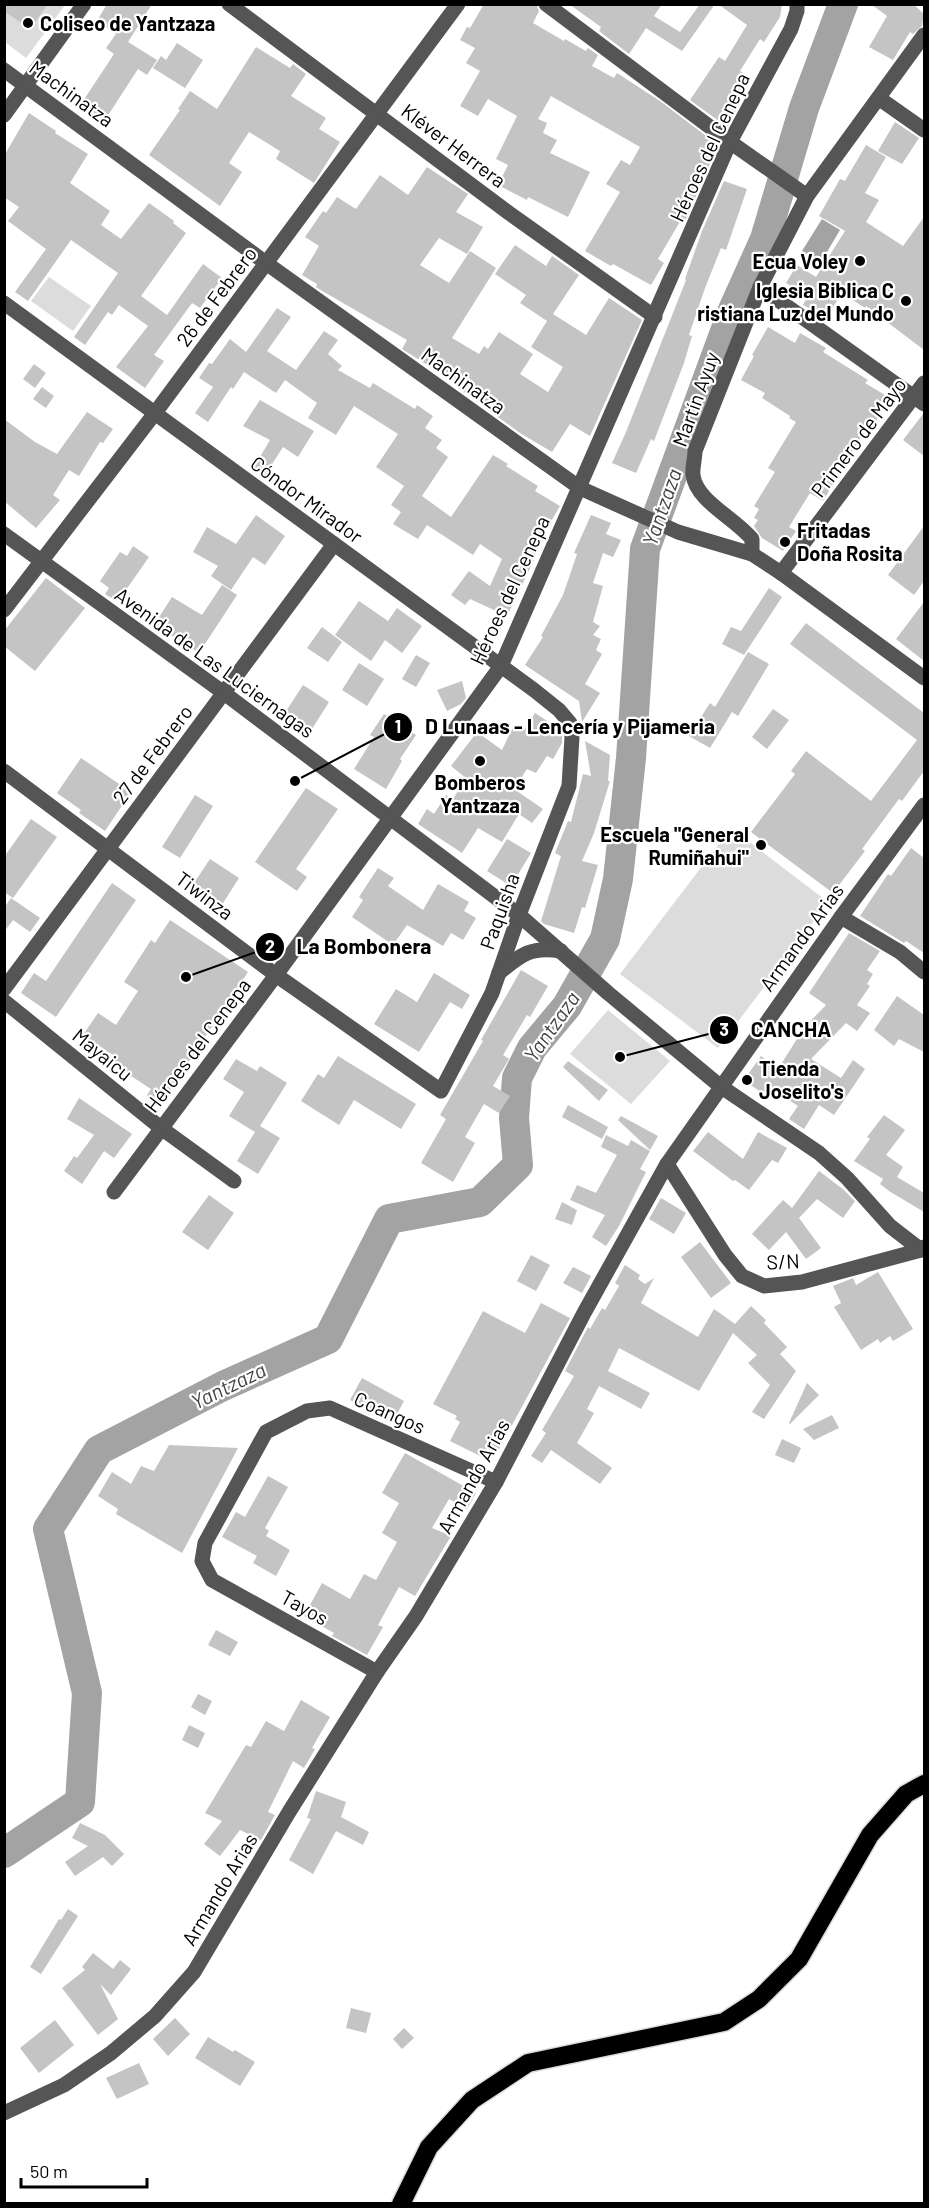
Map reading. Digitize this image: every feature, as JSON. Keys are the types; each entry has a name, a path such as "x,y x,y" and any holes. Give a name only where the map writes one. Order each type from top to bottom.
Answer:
{"highway":[{"path":"401,2204 429,2147 472,2100 528,2063 724,2022 759,1999 799,1959 870,1835 906,1794 924,1784"}],"street":[{"path":"4,115 84,4"},
{"name":"Kléver Herrera","path":"229,4 509,213 656,317"},
{"name":"26 de Febrero","path":"4,610 155,414 458,4"},
{"path":"546,4 730,142 807,196"},
{"name":"Héroes del Cenepa","path":"114,1192 276,975 501,666 656,317 730,142 791,29 797,4"},
{"name":"Martín Ayuy","path":"752,554 752,538 742,527 700,495 693,475 695,452 760,287 807,196 880,99 924,35"},
{"name":"Machinatza","path":"4,70 266,263 580,488 678,532 752,554 924,678"},
{"path":"880,99 924,130"},
{"path":"760,287 919,401"},
{"name":"Cóndor Mirador","path":"4,303 559,710 570,723 572,737"},
{"name":"Primero de Mayo","path":"781,573 919,401 924,383"},
{"name":"Avenida de Las Luciernagas","path":"4,534 224,693 519,915 720,1086"},
{"name":"27 de Febrero","path":"4,989 333,544"},
{"name":"Paquisha","path":"441,1091 492,993 519,915 569,786 572,737"},
{"name":"Tiwinza","path":"4,771 276,975 441,1091"},
{"name":"Armando Arias","path":"4,2113 64,2085 111,2053 155,2016 194,1972 289,1812 377,1672 416,1616 496,1482 584,1313 667,1164 841,916 924,805"},
{"path":"841,916 900,952 924,972"},
{"path":"499,973 528,951 545,948 565,954"},
{"name":"Mayaicu","path":"4,1001 161,1128 234,1181"},
{"path":"720,1086 819,1153 847,1178 890,1226 923,1248"},
{"name":"S/N","path":"667,1164 725,1255 742,1276 764,1286 802,1282 923,1248"},
{"name":"Coangos","path":"212,1580 202,1561 205,1543 266,1432 307,1411 330,1408 496,1482"},
{"name":"Tayos","path":"212,1580 377,1672"}],"shaded area":[{"name":"Coliseo de Yantzaza","path":"5,5 65,5 26,58 5,42"},
{"path":"822,219 840,230 821,262 802,251"},
{"path":"49,277 91,306 73,331 31,301"},
{"path":"731,828 828,902 718,1048 620,974"},
{"path":"608,1010 670,1061 631,1104 570,1054"}],"building":[{"path":"4,4 48,4 30,29 4,11"},
{"path":"107,4 152,4 128,42 157,60 147,75 138,69 105,120 81,104 114,54 106,48 116,34 97,21"},
{"path":"484,4 536,4 539,11 533,23 586,51 588,48 598,55 592,66 614,78 617,73 660,101 718,145 685,221 681,220 658,259 664,263 651,285 585,251 620,192 606,184 621,160 630,165 640,147 551,96 538,119 547,123 543,133 557,140 550,153 590,172 568,217 498,185 508,165 496,159 517,116 488,99 478,116 460,106 480,71 466,63 475,48 460,40"},
{"path":"569,4 662,4 654,16 680,32 700,4 715,4 682,51 646,28 629,54 599,31 601,27"},
{"path":"718,4 782,4 780,17 764,42 760,39 740,71 750,77 735,100 740,104 727,127 690,100 719,57 725,61 747,25"},
{"path":"871,4 913,4 924,14 922,26 913,34 910,32 893,60 869,47 887,16"},
{"path":"177,43 203,60 185,88 153,68 161,56 166,60"},
{"path":"256,47 290,68 293,64 306,74 291,96 326,118 319,129 340,142 314,183 276,159 280,151 249,132 229,163 242,172 220,206 149,155 180,110 178,109 190,91 217,109"},
{"path":"29,113 88,154 70,183 110,211 101,225 121,239 149,203 186,233 141,296 167,315 203,264 222,278 200,308 192,303 154,355 164,361 145,388 116,367 148,326 119,305 112,315 108,312 85,345 74,337 118,273 71,240 28,301 15,292 46,249 8,221 19,207 4,197 4,156"},
{"path":"895,122 919,138 902,164 878,151"},
{"path":"866,145 886,157 865,193 879,200 866,222 903,246 924,217 924,350 866,306 865,308 842,293 826,318 803,305 808,296 786,283 797,265 816,277 845,231 819,216 840,179 845,181"},
{"path":"427,167 468,194 456,212 483,227 467,254 439,238 420,265 449,283 470,251 496,268 452,338 479,354 484,346 488,349 499,332 533,354 520,374 548,392 563,367 531,347 547,321 520,303 526,295 495,274 515,245 546,266 552,256 579,275 553,314 586,335 609,298 642,320 590,436 570,424 552,452 520,433 458,388 459,385 402,349 407,340 324,292 316,287 317,284 302,275 319,246 305,237 323,211 326,213 337,197 356,209 380,175 408,195"},
{"path":"724,181 747,189 726,250 721,248 705,288 689,335 692,336 684,363 654,441 651,439 636,473 612,463 686,280 702,231"},
{"path":"277,308 291,317 267,351 296,370 324,331 338,340 328,354 342,366 338,370 370,388 373,383 415,409 417,405 433,416 425,428 442,440 436,448 448,457 422,496 451,517 493,455 538,486 535,491 560,506 542,537 544,538 532,559 534,560 507,616 470,599 465,605 451,595 469,571 490,586 502,559 480,544 473,555 427,525 418,539 393,524 401,512 391,505 404,486 376,467 398,434 354,406 336,435 308,418 317,403 285,380 276,393 244,372 208,422 195,413 213,387 199,378 209,363 212,364 230,339 246,352"},
{"path":"768,327 795,343 800,333 826,348 823,352 868,380 865,383 890,398 874,424 870,422 823,501 810,493 789,527 796,531 783,551 762,538 754,526 758,520 754,518 759,509 754,506 775,472 768,468 796,422 762,398 765,393 741,380"},
{"path":"34,364 46,373 35,388 23,379"},
{"path":"42,387 54,396 46,408 33,399"},
{"path":"260,400 314,431 298,457 283,447 265,475 254,467 270,440 243,426"},
{"path":"87,412 113,429 103,443 100,442 79,476 69,470 53,495 60,500 36,528 4,501 4,419 35,442 57,454"},
{"path":"924,414 924,456 903,440"},
{"path":"256,515 285,536 265,565 253,557 231,590 211,576 218,566 193,552 207,527 236,544"},
{"path":"591,515 611,523 606,534 621,540 613,557 603,553 593,583 603,586 593,622 600,626 593,635 601,639 596,650 602,654 585,684 600,693 582,722 579,701 525,665 543,637 541,636 563,595 577,554 574,553"},
{"path":"924,526 924,581 914,595 888,575"},
{"path":"133,546 149,557 116,601 105,594 109,588 100,581 120,552 127,556"},
{"path":"46,578 85,608 35,671 4,646 4,631"},
{"path":"222,585 237,595 199,653 154,625 172,597 202,615"},
{"path":"769,588 782,597 744,655 722,644 731,627 741,631"},
{"path":"359,601 388,621 397,608 422,626 402,653 385,640 371,661 335,635"},
{"path":"924,602 924,661 896,639"},
{"path":"806,623 924,713 924,771 902,801 899,799 862,849 865,851 833,893 751,832 795,774 791,771 806,751 871,801 917,740 790,644"},
{"path":"322,627 342,642 328,662 307,648"},
{"path":"748,652 769,664 738,716 732,712 710,748 689,736 710,703 715,707"},
{"path":"416,655 430,663 416,687 402,679"},
{"path":"359,663 384,679 367,706 342,690"},
{"path":"462,681 466,698 461,704 447,711 437,690"},
{"path":"303,685 329,702 307,737 281,719"},
{"path":"773,709 789,720 767,749 752,737"},
{"path":"535,713 561,730 562,743 553,759 547,756 536,773 527,769 514,789 543,809 532,823 519,814 502,842 478,828 462,853 418,824 427,809 434,814 446,795 453,799 466,778 451,766 477,732 502,750 514,725 524,730"},
{"path":"384,714 416,735 400,759 402,761 386,789 354,769 374,737 370,735"},
{"path":"585,741 610,755 608,781 610,781 594,833 582,861 598,865 585,908 582,907 574,933 541,921 561,856 555,853 568,821 571,822 583,774 591,776"},
{"path":"81,758 131,792 105,831 79,813 81,810 57,793"},
{"path":"306,788 338,809 296,869 307,877 297,891 255,862"},
{"path":"195,795 213,806 180,858 162,847"},
{"path":"31,819 57,837 13,898 4,892 4,857"},
{"path":"507,839 531,853 511,886 487,871"},
{"path":"911,848 924,858 924,953 860,916 888,874 891,876"},
{"path":"210,859 239,878 218,911 188,892"},
{"path":"378,868 394,878 388,886 423,910 438,884 469,902 464,911 476,918 463,940 451,933 443,946 407,925 393,945 352,917 363,900 359,897"},
{"path":"112,883 136,900 56,1017 21,993 34,973 46,981"},
{"path":"11,898 40,918 30,932 13,920 4,932 4,908"},
{"path":"170,920 248,972 161,1104 147,1095 151,1089 108,1061 113,1055 83,1035 98,1013 116,1025 138,991 124,982 151,940 155,943"},
{"path":"849,933 880,951 867,970 873,974 867,984 870,986 857,1005 870,1013 857,1031 846,1023 811,1059 841,1078 853,1060 865,1069 834,1115 819,1105 804,1129 789,1119 798,1106 772,1089 766,1096 744,1080 761,1056 778,1069 797,1039 795,1037 826,1005 809,993"},
{"path":"521,970 548,986 530,1017 527,1015 503,1055 509,1059 493,1086 510,1096 499,1113 484,1104 465,1137 475,1143 453,1182 421,1163 446,1119 440,1115"},
{"path":"434,973 470,995 462,1009 450,1002 419,1052 374,1024 396,989 417,1002"},
{"path":"897,996 924,1015 924,1052 899,1039 894,1046 874,1030"},
{"path":"338,1056 416,1104 401,1129 354,1100 339,1125 301,1101 318,1074 324,1078"},
{"path":"236,1059 257,1071 260,1066 287,1083 260,1126 280,1138 258,1174 237,1161 255,1132 229,1116 244,1092 223,1079"},
{"path":"568,1061 608,1090 599,1101 563,1067"},
{"path":"79,1098 132,1134 114,1158 104,1151 82,1184 64,1171 74,1156 77,1158 94,1135 67,1119"},
{"path":"568,1105 608,1127 602,1139 562,1117"},
{"path":"884,1115 905,1130 886,1155 903,1167 897,1177 924,1193 924,1212 889,1191 880,1184 883,1179 854,1161 870,1139 867,1137"},
{"path":"621,1116 658,1136 650,1150 618,1120"},
{"path":"708,1132 743,1159 758,1132 787,1148 778,1163 772,1160 749,1190 693,1151"},
{"path":"606,1135 628,1146 631,1140 650,1151 640,1169 646,1172 619,1226 606,1246 592,1237 605,1215 570,1200 577,1185 596,1193 617,1155 601,1147"},
{"path":"819,1171 855,1201 843,1218 817,1199 799,1218 821,1248 806,1259 786,1232 769,1250 752,1234 783,1200 792,1208"},
{"path":"209,1195 234,1213 208,1250 182,1232"},
{"path":"661,1198 686,1213 674,1234 649,1219"},
{"path":"562,1202 577,1210 572,1225 555,1219"},
{"path":"700,1242 731,1283 711,1298 681,1257"},
{"path":"531,1255 550,1265 536,1291 517,1281"},
{"path":"625,1265 640,1275 638,1279 645,1284 654,1278 641,1303 698,1337 714,1309 735,1324 751,1306 766,1320 764,1323 787,1347 780,1354 796,1371 764,1419 752,1412 770,1385 748,1363 757,1355 733,1333 699,1391 619,1348 608,1371 650,1393 641,1409 599,1386 587,1409 594,1413 577,1443 612,1468 600,1484 551,1450 542,1463 531,1456 546,1433 542,1430 574,1376 565,1371 588,1327 590,1329 602,1308 605,1310 619,1286 615,1283"},
{"path":"573,1267 591,1276 582,1293 563,1283"},
{"path":"878,1272 913,1329 893,1341 890,1336 880,1343 878,1339 861,1350 834,1307 841,1303 833,1286 853,1278 856,1285"},
{"path":"541,1303 570,1318 498,1451 488,1446 482,1457 450,1441 460,1422 455,1419 457,1416 433,1404 483,1311 525,1333"},
{"path":"362,1378 404,1401 392,1423 350,1400"},
{"path":"807,1383 819,1395 790,1424 789,1423"},
{"path":"832,1415 839,1428 814,1440 803,1429"},
{"path":"782,1439 801,1448 794,1463 775,1455"},
{"path":"169,1445 238,1448 182,1553 116,1514 118,1509 98,1496 112,1472 131,1484 141,1466 154,1471"},
{"path":"405,1453 476,1493 467,1509 449,1499 432,1528 451,1536 415,1596 399,1587 378,1625 383,1627 367,1655 332,1636 334,1633 304,1616 322,1583 350,1599 364,1574 376,1580 397,1542 382,1533 399,1503 382,1493"},
{"path":"268,1476 288,1487 265,1528 269,1531 266,1536 290,1550 276,1576 253,1563 257,1556 222,1537 236,1512 245,1517"},
{"path":"216,1630 238,1642 230,1656 208,1645"},
{"path":"198,1694 212,1701 205,1715 191,1707"},
{"path":"301,1700 330,1717 312,1748 315,1749 304,1768 293,1761 268,1812 275,1815 261,1840 240,1830 220,1856 204,1844 222,1821 205,1813 246,1745 251,1747 266,1721 284,1731"},
{"path":"189,1725 205,1733 198,1748 182,1740"},
{"path":"316,1791 346,1802 341,1817 369,1832 363,1845 336,1831 313,1874 289,1860 311,1819 307,1818"},
{"path":"80,1823 105,1835 124,1854 112,1866 103,1857 75,1876 65,1862 88,1846 72,1838"},
{"path":"68,1909 78,1916 41,1974 30,1967 59,1919 61,1920"},
{"path":"93,1953 113,1969 120,1960 131,1969 111,1995 100,1984 118,2019 98,2035 62,1988 85,1970 82,1967"},
{"path":"351,2008 371,2013 366,2033 346,2028"},
{"path":"175,2018 190,2034 168,2056 153,2039"},
{"path":"55,2020 74,2045 39,2073 20,2048"},
{"path":"404,2028 414,2038 402,2049 393,2039"},
{"path":"208,2037 255,2062 240,2086 195,2058"},
{"path":"139,2063 149,2084 117,2099 106,2078"}],"waterway":[{"name":"Yantzaza","path":"4,1853 80,1802 87,1693 48,1529 99,1450 223,1386 328,1339 389,1219 480,1202 518,1165 514,1118 517,1078 532,1048 567,1006 605,939 618,879 631,758 645,549 733,310 765,239 804,108 843,4"}],"place":[{"name":"Coliseo de Yantzaza","path":"28,23"},
{"name":"Ecua Voley","path":"860,261"},
{"name":"Iglesia Biblica C ristiana Luz del Mundo","path":"906,301"},
{"name":"Fritadas Doña Rosita","path":"785,542"},
{"name":"Bomberos Yantzaza","path":"480,761"},
{"name":"D Lunaas - Lencería y Pijameria","path":"295,781"},
{"name":"Escuela \"General Rumiñahui\"","path":"761,845"},
{"name":"La Bombonera","path":"186,977"},
{"name":"CANCHA","path":"620,1057"},
{"name":"Tienda Joselito's","path":"747,1080"}]}
